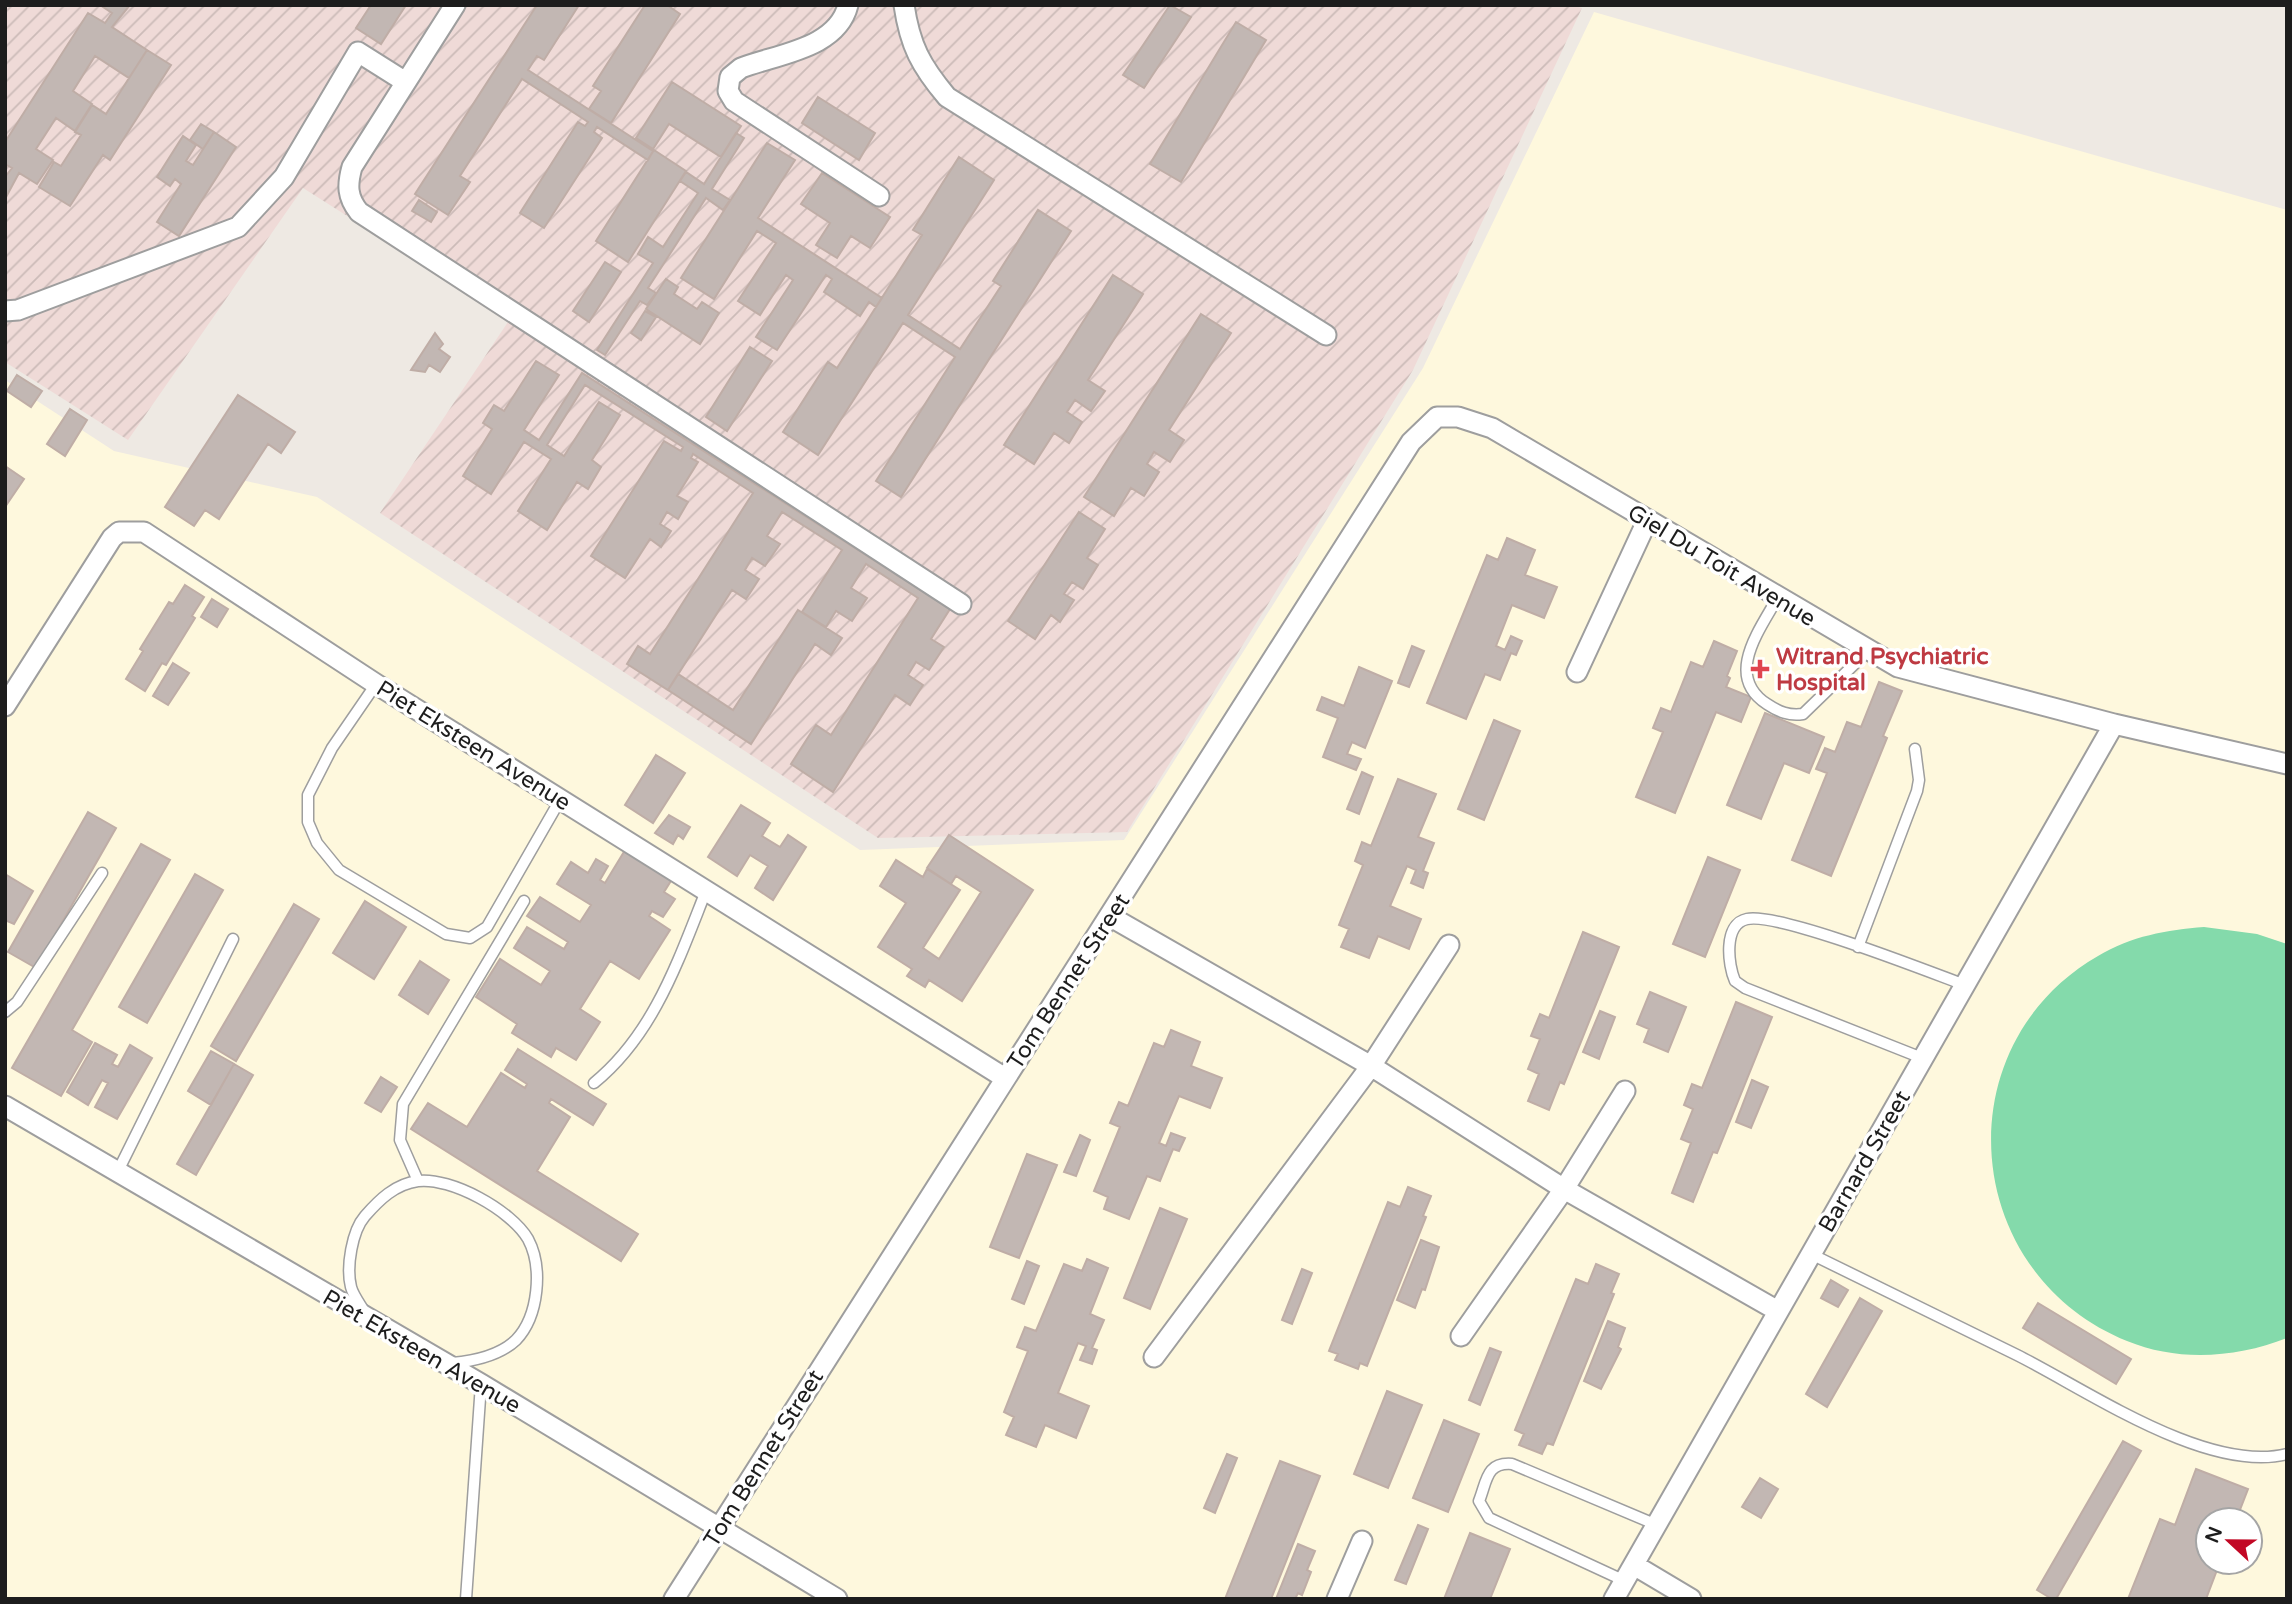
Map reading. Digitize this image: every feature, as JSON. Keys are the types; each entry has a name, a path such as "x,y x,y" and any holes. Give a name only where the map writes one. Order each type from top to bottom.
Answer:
{"street":[{"path":"455,5 352,167 348,192 351,202 359,212 961,604"},
{"path":"848,5 838,28 824,39 741,68 730,77 728,91 734,101 879,196"},
{"path":"904,5 909,36 922,68 947,97 1326,334"},
{"path":"5,311 18,310 238,227 284,177 358,52 404,82"},
{"name":"Tom Bennet Street","path":"674,1599 1415,436 1428,422 1445,415 1493,428"},
{"name":"Giel Du Toit Avenue","path":"1493,428 1898,667 2114,724 2287,764"},
{"path":"1577,673 1647,520"},
{"name":"Piet Eksteen Avenue","path":"5,706 112,538 119,532 144,532 376,684 1005,1078"},
{"name":"Barnard Street","path":"1614,1599 2114,724"},
{"path":"1111,917 1371,1066 1564,1189 1778,1311"},
{"path":"1154,1357 1371,1066 1449,945"},
{"path":"1461,1336 1564,1189 1625,1091"},
{"name":"Piet Eksteen Avenue","path":"5,1106 481,1384 837,1599"},
{"path":"1337,1599 1362,1541"},
{"path":"1630,1573 1691,1599"}],"lane":[{"path":"1778,597 1756,636 1745,676 1751,692 1777,711 1793,716 1803,714 1868,651"},
{"path":"376,684 332,748 308,795 308,822 317,843 339,870 446,934 470,938 487,927 560,800"},
{"path":"1858,947 1917,791 1919,780 1915,749"},
{"path":"5,1012 16,1002 102,873"},
{"path":"594,1083 617,1065 646,1025 669,984 706,891"},
{"path":"418,1181 400,1140 403,1104 524,901"},
{"path":"1922,1058 1745,988 1735,981 1730,968 1730,942 1735,928 1750,918 1790,925 1965,985"},
{"path":"118,1171 233,939"},
{"path":"368,1319 351,1288 351,1254 360,1222 384,1195 418,1181 456,1187 503,1211 528,1239 537,1270 533,1308 516,1340 480,1360 444,1363"},
{"path":"1811,1255 2019,1356 2115,1409 2199,1446 2272,1458 2287,1454"},
{"path":"466,1599 481,1384"},
{"path":"1630,1573 1489,1518 1479,1501 1492,1468 1500,1463 1512,1464 1657,1525"}],"shaded area":[{"path":"5,5 1571,5 1582,8 1413,370 1127,832 878,838 380,513 510,319 303,188 128,440 5,362"},
{"name":"Witrand Psychiatric Hospital","path":"1594,12 2287,210 2287,1599 5,1599 5,380 114,451 317,497 860,850 1124,840 1423,368"}],"green space":[{"path":"2204,927 2257,934 2287,944 2287,1338 2248,1350 2187,1355 2146,1348 2127,1341 2072,1309 2031,1265 2004,1213 1992,1157 1995,1100 2013,1045 2048,996 2098,956 2123,943 2163,932"}],"building":[{"path":"100,5 130,5 112,27 147,50 129,78 95,56 73,91 92,104 75,131 56,118 36,149 53,160 37,184 19,173 5,199 5,177 12,168 5,164 5,142 88,13 105,23 112,13"},
{"path":"371,5 406,5 381,44 356,28"},
{"path":"537,5 579,5 544,60 537,56 528,70 653,151 648,160 597,127 594,132 602,138 544,228 520,213 578,122 585,126 588,122 522,79 460,176 470,182 448,215 415,194"},
{"path":"645,5 667,5 680,14 611,123 589,109 601,91 593,86"},
{"path":"1170,5 1191,17 1144,88 1123,75"},
{"path":"1236,22 1266,40 1181,182 1150,164"},
{"path":"147,50 171,65 110,160 103,155 70,206 39,187 54,162 61,166 81,135 75,132 92,105 106,114"},
{"path":"672,82 741,126 721,157 669,124 653,149 636,138"},
{"path":"818,97 875,133 859,160 802,123"},
{"path":"201,124 214,132 203,149 190,140"},
{"path":"214,132 236,147 179,236 157,222 181,184 175,179 170,186 157,177 183,136 196,145 186,161 193,165"},
{"path":"736,133 744,138 712,189 730,200 723,210 706,198 648,288 656,293 647,305 640,301 605,355 597,350 653,263 638,254 648,237 663,247 698,193 680,181 686,172 704,184"},
{"path":"767,143 795,160 758,218 882,298 876,307 869,302 860,316 824,292 832,279 826,275 777,350 756,337 793,280 786,275 760,315 738,301 776,243 757,231 714,299 681,278"},
{"path":"654,150 686,171 628,262 596,241"},
{"path":"959,157 994,180 908,315 960,349 1001,286 993,281 1038,210 1071,231 901,497 876,481 955,357 903,323 818,455 783,432 828,362 837,368 922,235 913,230"},
{"path":"822,173 890,217 870,248 851,236 837,258 816,245 830,223 801,204"},
{"path":"419,200 437,212 431,222 412,211"},
{"path":"605,262 621,272 589,322 573,311"},
{"path":"1113,275 1143,294 1088,380 1105,391 1091,411 1075,400 1067,412 1082,422 1069,443 1054,433 1034,464 1004,445"},
{"path":"666,279 678,287 674,294 697,309 702,302 719,313 700,344 646,309"},
{"path":"645,311 656,317 641,340 631,333"},
{"path":"1201,314 1231,333 1169,430 1184,440 1170,462 1154,452 1147,464 1159,472 1144,496 1131,488 1114,516 1084,497"},
{"path":"435,333 443,344 439,349 450,357 440,372 429,365 425,372 411,370"},
{"path":"750,347 772,361 727,431 706,417"},
{"path":"536,361 559,375 524,430 539,440 582,373 950,609 931,639 944,647 929,670 916,662 908,675 923,685 910,705 895,695 833,792 791,764 816,725 831,735 918,598 866,564 851,588 867,598 852,621 836,611 826,627 802,612 842,550 782,512 767,536 780,544 765,566 752,558 745,570 759,579 746,599 732,590 668,690 627,664 638,646 650,654 753,493 693,454 691,458 698,462 677,496 688,502 678,519 667,512 660,524 671,531 661,547 650,539 625,578 591,556 664,441 681,451 683,447 585,385 547,445 564,456 599,402 620,415 592,460 601,467 588,489 577,482 547,530 518,511 551,459 524,442 491,494 463,476 492,429 483,423 494,405 504,411"},
{"path":"17,375 42,391 31,407 7,391"},
{"path":"238,395 295,432 281,453 268,444 219,519 205,510 194,526 165,507"},
{"path":"70,409 87,420 65,456 47,444"},
{"path":"5,466 24,479 5,507"},
{"path":"1079,512 1105,529 1087,558 1098,565 1083,589 1072,582 1064,594 1074,600 1060,622 1051,615 1035,639 1008,621"},
{"path":"1507,538 1535,550 1525,575 1557,587 1544,618 1512,605 1496,646 1505,650 1511,636 1522,641 1516,655 1511,653 1500,680 1485,674 1466,719 1427,703 1487,555 1498,560"},
{"path":"185,585 204,597 192,616 195,618 166,665 162,663 145,691 126,679 143,651 140,649 169,602 173,604"},
{"path":"212,599 228,609 217,627 201,617"},
{"path":"798,610 842,638 831,655 815,644 751,744 668,690 678,674 733,710"},
{"path":"1714,641 1737,651 1727,676 1730,678 1726,687 1751,697 1741,722 1716,712 1675,813 1636,797 1663,732 1653,728 1661,708 1671,712 1691,662 1703,667"},
{"path":"1412,646 1424,651 1409,687 1398,683"},
{"path":"173,663 189,673 168,705 153,696"},
{"path":"1359,667 1392,681 1365,748 1352,742 1347,754 1361,759 1356,770 1323,757 1338,718 1317,710 1322,697 1344,706"},
{"path":"1879,682 1902,691 1883,736 1887,738 1831,876 1792,860 1827,773 1816,769 1825,748 1835,752 1847,722 1861,727"},
{"path":"1765,713 1824,737 1809,773 1784,763 1761,819 1727,805"},
{"path":"1494,720 1520,731 1484,820 1458,809"},
{"path":"656,755 685,773 653,823 625,805"},
{"path":"1362,772 1373,777 1359,814 1347,809"},
{"path":"1398,779 1436,794 1418,837 1434,843 1423,871 1428,873 1423,888 1411,883 1416,870 1407,866 1390,906 1421,919 1409,949 1378,936 1369,958 1341,947 1349,929 1339,925 1363,865 1355,861 1362,842 1371,846"},
{"path":"741,805 770,823 762,836 780,847 788,835 806,847 773,900 755,888 768,866 750,855 737,876 708,857"},
{"path":"88,812 116,828 36,968 8,952"},
{"path":"669,815 690,827 683,839 678,835 673,844 655,833"},
{"path":"949,835 1033,890 962,1001 929,980 925,987 907,976 912,969 878,947 906,903 880,886 896,860 923,877 927,869 960,890 923,948 939,959 981,892 956,876 951,884 927,868"},
{"path":"141,844 170,860 72,1030 92,1042 61,1096 12,1068"},
{"path":"627,847 674,876 664,892 675,899 663,917 652,911 649,916 670,930 639,979 610,961 580,1009 600,1022 576,1060 556,1048 551,1057 512,1033 517,1024 476,997 500,959 541,985 550,971 514,948 527,927 564,949 568,942 527,916 540,897 580,922 591,905 557,884 571,862 588,873 596,859 608,866 600,880 605,883"},
{"path":"1708,857 1740,870 1705,957 1673,944"},
{"path":"5,874 33,891 14,924 5,920"},
{"path":"195,874 223,890 147,1023 119,1007"},
{"path":"365,901 406,927 374,979 333,953"},
{"path":"294,904 319,919 236,1061 211,1046"},
{"path":"1583,932 1619,947 1564,1084 1560,1082 1549,1110 1528,1101 1539,1074 1528,1069 1540,1039 1531,1036 1540,1014 1549,1018"},
{"path":"420,961 449,980 428,1014 399,995"},
{"path":"1650,992 1686,1007 1668,1052 1644,1042 1649,1029 1637,1024"},
{"path":"1736,1002 1772,1017 1717,1153 1713,1152 1693,1202 1672,1193 1691,1143 1681,1139 1693,1109 1684,1105 1692,1084 1702,1088"},
{"path":"1600,1011 1615,1017 1599,1059 1583,1052"},
{"path":"1171,1030 1200,1042 1191,1066 1222,1078 1210,1108 1179,1096 1159,1143 1166,1146 1171,1133 1185,1138 1179,1151 1173,1149 1160,1181 1147,1176 1129,1219 1104,1209 1108,1197 1094,1191 1120,1127 1110,1123 1119,1102 1128,1106 1154,1043 1164,1047"},
{"path":"95,1043 117,1055 112,1064 118,1067 130,1045 152,1058 117,1119 95,1107 108,1083 102,1080 88,1105 67,1092"},
{"path":"518,1049 606,1104 593,1125 551,1099 549,1103 570,1117 537,1171 638,1234 621,1261 411,1129 428,1103 467,1127 501,1073 525,1088 527,1084 505,1070"},
{"path":"211,1051 234,1064 211,1105 188,1091"},
{"path":"234,1064 253,1075 196,1175 177,1164"},
{"path":"381,1077 397,1087 381,1112 365,1103"},
{"path":"1752,1080 1768,1087 1751,1128 1736,1122"},
{"path":"1080,1135 1090,1140 1076,1176 1064,1172"},
{"path":"1027,1154 1057,1165 1019,1258 990,1247"},
{"path":"1408,1187 1431,1196 1423,1216 1426,1217 1367,1366 1360,1363 1358,1369 1335,1360 1338,1354 1329,1351 1388,1202 1400,1207"},
{"path":"1160,1208 1187,1219 1150,1309 1124,1298"},
{"path":"1421,1240 1439,1247 1425,1290 1422,1289 1415,1308 1397,1300"},
{"path":"1087,1259 1108,1268 1090,1314 1104,1320 1092,1348 1097,1350 1092,1364 1080,1360 1086,1346 1078,1343 1058,1393 1089,1406 1076,1438 1045,1425 1036,1447 1006,1435 1014,1417 1004,1412 1028,1351 1017,1347 1025,1327 1036,1331 1064,1264 1082,1271"},
{"path":"1027,1261 1039,1266 1024,1304 1012,1299"},
{"path":"1596,1264 1619,1274 1611,1293 1614,1294 1553,1445 1547,1443 1542,1454 1519,1445 1524,1434 1515,1430 1576,1279 1588,1284"},
{"path":"1302,1269 1312,1273 1292,1324 1282,1320"},
{"path":"1831,1280 1848,1290 1838,1307 1821,1298"},
{"path":"1860,1298 1882,1311 1827,1407 1806,1394"},
{"path":"2038,1303 2131,1359 2116,1384 2023,1328"},
{"path":"1608,1321 1625,1328 1618,1347 1621,1349 1601,1389 1584,1381"},
{"path":"1490,1348 1501,1352 1480,1405 1469,1400"},
{"path":"1387,1391 1422,1405 1388,1488 1354,1474"},
{"path":"1444,1420 1479,1434 1448,1512 1413,1498"},
{"path":"2123,1441 2141,1451 2056,1599 2052,1599 2037,1590"},
{"path":"1227,1454 1237,1458 1215,1513 1204,1508"},
{"path":"1280,1461 1320,1476 1271,1599 1225,1599"},
{"path":"2196,1469 2248,1489 2241,1506 2194,1506 2194,1576 2215,1576 2206,1599 2128,1599 2160,1519 2175,1525"},
{"path":"1760,1478 1778,1489 1761,1518 1742,1507"},
{"path":"1418,1525 1428,1529 1406,1584 1395,1580"},
{"path":"1470,1533 1510,1549 1490,1599 1444,1599"},
{"path":"1298,1544 1315,1551 1307,1570 1311,1572 1302,1595 1298,1593 1295,1599 1276,1599"}],"place":[{"name":"Witrand Psychiatric Hospital","path":"1760,669"}]}
